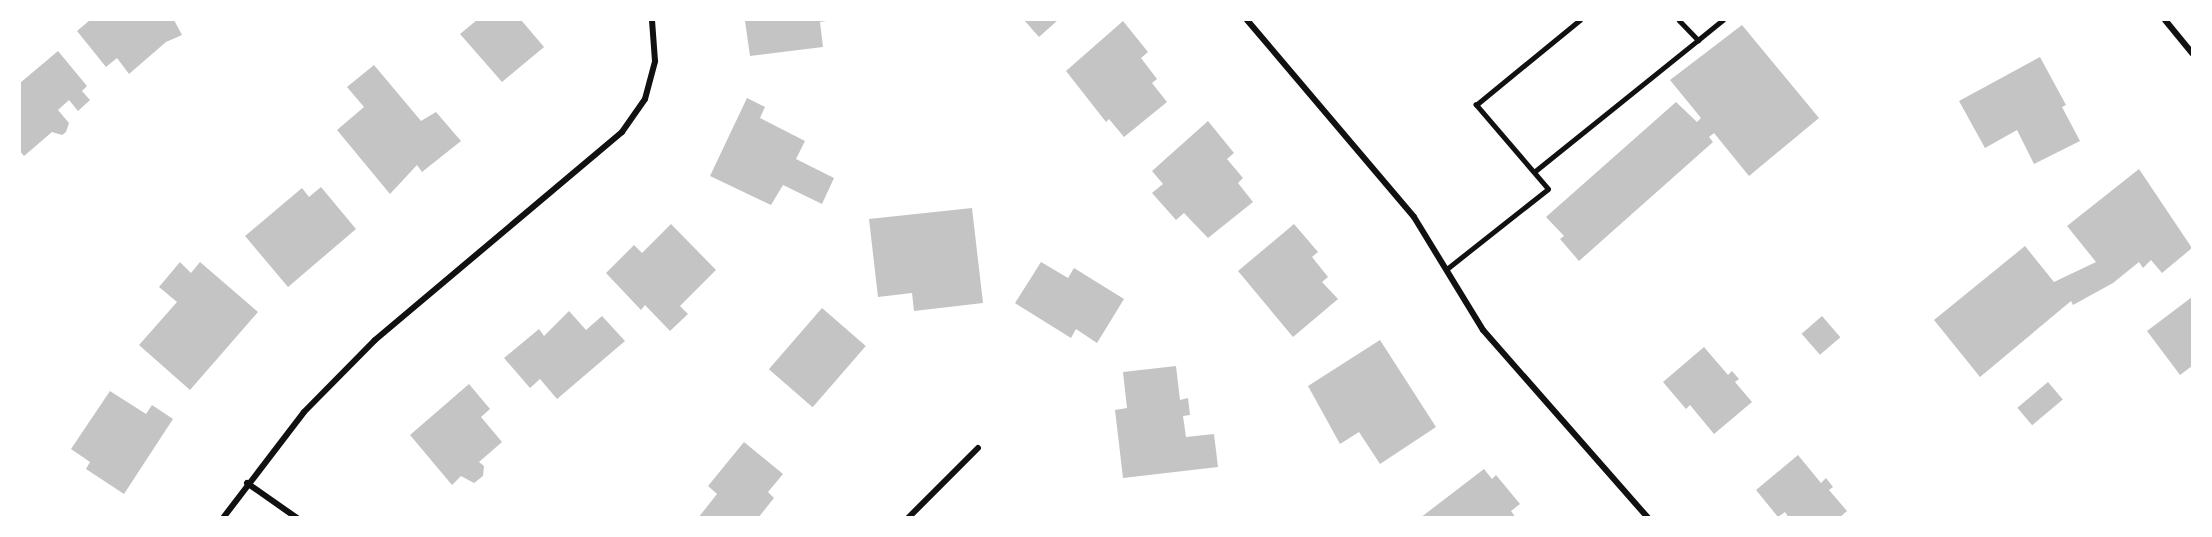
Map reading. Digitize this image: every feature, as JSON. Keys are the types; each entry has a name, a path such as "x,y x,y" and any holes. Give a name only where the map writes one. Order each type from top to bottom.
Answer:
{"street":[{"path":"223,518 247,483 304,412 375,340 622,132 645,99 655,61 652,20"},
{"path":"1246,20 1414,216 1448,268 1483,330 1648,518"},
{"path":"2164,20 2193,53"},
{"path":"908,518 978,448"},
{"path":"247,483 297,518"}],"lane":[{"path":"1448,268 1548,189 1476,105 1580,20"},
{"path":"1679,20 1698,40"},
{"path":"1534,172 1723,20"}],"building":[{"path":"90,20 174,20 182,35 166,42 129,74 117,58 106,67 77,31"},
{"path":"477,20 521,20 544,47 502,82 460,34"},
{"path":"833,20 820,22 823,47 750,56 745,21"},
{"path":"1024,20 1058,20 1039,37"},
{"path":"1123,21 1148,52 1141,58 1157,79 1152,83 1167,102 1124,137 1109,119 1106,122 1066,71"},
{"path":"1742,25 1819,118 1749,176 1714,133 1709,137 1713,142 1579,261 1560,239 1564,236 1546,217 1676,102 1697,122 1701,118 1670,80"},
{"path":"58,51 87,86 82,91 90,100 78,111 69,100 58,110 69,123 66,132 62,135 52,132 24,156 20,151 20,83"},
{"path":"2040,57 2066,105 2062,107 2080,141 2034,164 2017,130 1985,148 1959,101"},
{"path":"374,65 421,121 436,112 461,141 422,172 417,165 390,194 337,130 364,107 347,87"},
{"path":"747,98 765,107 760,118 805,141 796,159 834,178 822,204 783,185 771,205 710,176"},
{"path":"1208,121 1234,153 1227,159 1243,178 1238,183 1253,202 1208,238 1184,213 1176,220 1152,193 1163,184 1152,171"},
{"path":"2139,169 2192,248 2162,273 2151,260 2143,268 2139,262 2113,283 2073,305 2071,301 1980,377 1934,320 2025,246 2054,282 2096,262 2067,226"},
{"path":"321,187 356,229 288,287 245,236 302,188 309,197"},
{"path":"972,208 983,303 914,311 912,293 878,297 869,219"},
{"path":"671,224 716,270 680,306 688,314 670,331 645,305 641,310 606,273 634,245 642,253"},
{"path":"1294,224 1318,252 1312,257 1328,277 1322,282 1338,299 1293,337 1238,271"},
{"path":"180,262 191,273 200,262 258,312 190,390 139,345 177,302 159,287"},
{"path":"1041,262 1068,278 1074,268 1124,299 1097,343 1076,329 1071,338 1015,303"},
{"path":"2192,297 2192,366 2180,375 2147,331"},
{"path":"822,308 866,346 813,407 769,369"},
{"path":"569,311 586,330 602,316 625,341 557,399 540,379 530,388 504,358 539,329 544,336"},
{"path":"1822,316 1840,337 1820,355 1802,334"},
{"path":"1380,340 1436,427 1380,464 1359,432 1340,444 1308,386"},
{"path":"1704,347 1728,375 1732,371 1739,379 1735,382 1752,402 1714,434 1690,405 1686,409 1663,382"},
{"path":"1176,366 1180,400 1188,398 1190,415 1183,416 1186,437 1214,434 1218,467 1123,478 1115,410 1127,408 1123,372"},
{"path":"2048,382 2063,400 2032,425 2017,408"},
{"path":"469,384 490,409 481,417 502,442 479,462 484,466 483,476 474,483 461,476 452,485 410,435"},
{"path":"110,391 146,414 152,405 173,419 124,494 86,469 90,462 71,449"},
{"path":"744,442 783,474 768,492 774,498 758,518 698,518 717,494 708,486"},
{"path":"1798,455 1821,483 1826,478 1833,487 1829,490 1847,511 1839,518 1789,518 1785,512 1778,517 1756,490"},
{"path":"1484,469 1492,479 1496,475 1520,504 1511,511 1516,518 1420,518"}]}
